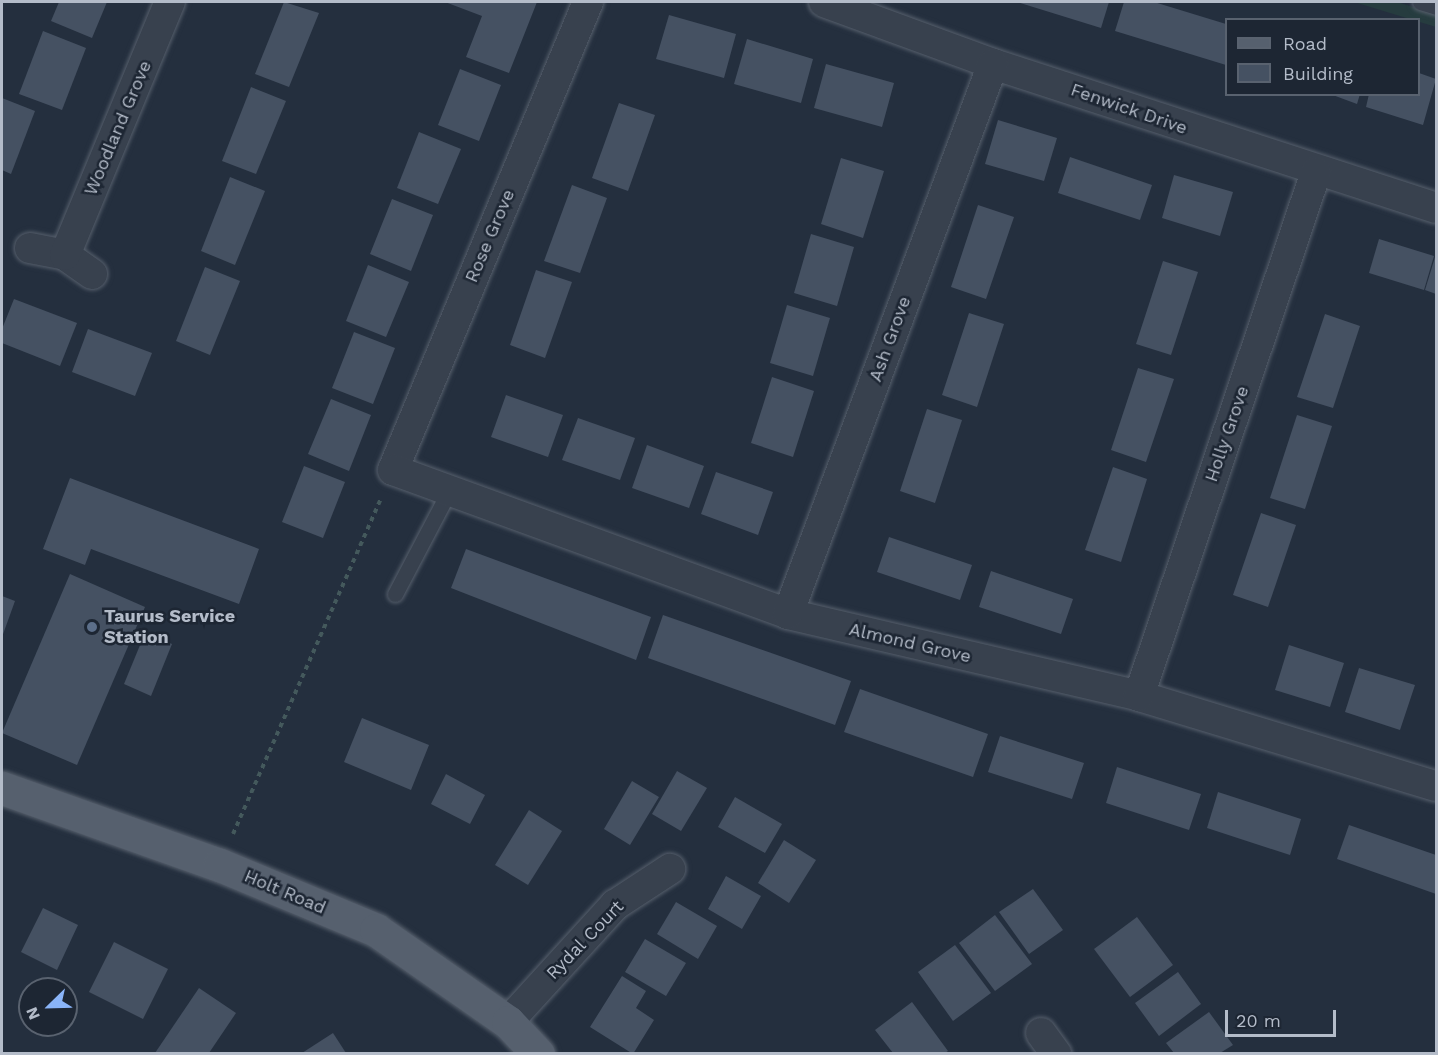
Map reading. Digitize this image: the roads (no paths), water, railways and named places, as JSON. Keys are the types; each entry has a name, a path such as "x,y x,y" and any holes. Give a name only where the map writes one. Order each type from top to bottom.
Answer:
{"main road":[{"name":"Holt Road","path":"2,788 220,865 376,930 508,1022 538,1053"}],"street":[{"name":"Woodland Grove","path":"65,255 170,2"},
{"name":"Rose Grove","path":"393,471 588,2"},
{"name":"Fenwick Drive","path":"824,2 993,64 1316,172 1437,208"},
{"name":"Ash Grove","path":"788,614 993,64"},
{"name":"Holly Grove","path":"1139,696 1316,172"},
{"path":"30,248 65,255 92,274"},
{"name":"Almond Grove","path":"393,471 788,614 1139,696 1437,786"},
{"name":"Rydal Court","path":"508,1022 615,905 670,868"}],"lane":[{"path":"1420,2 1437,7"},
{"path":"395,594 449,491"}],"place":[{"name":"Taurus Service Station","path":"92,627"}]}
